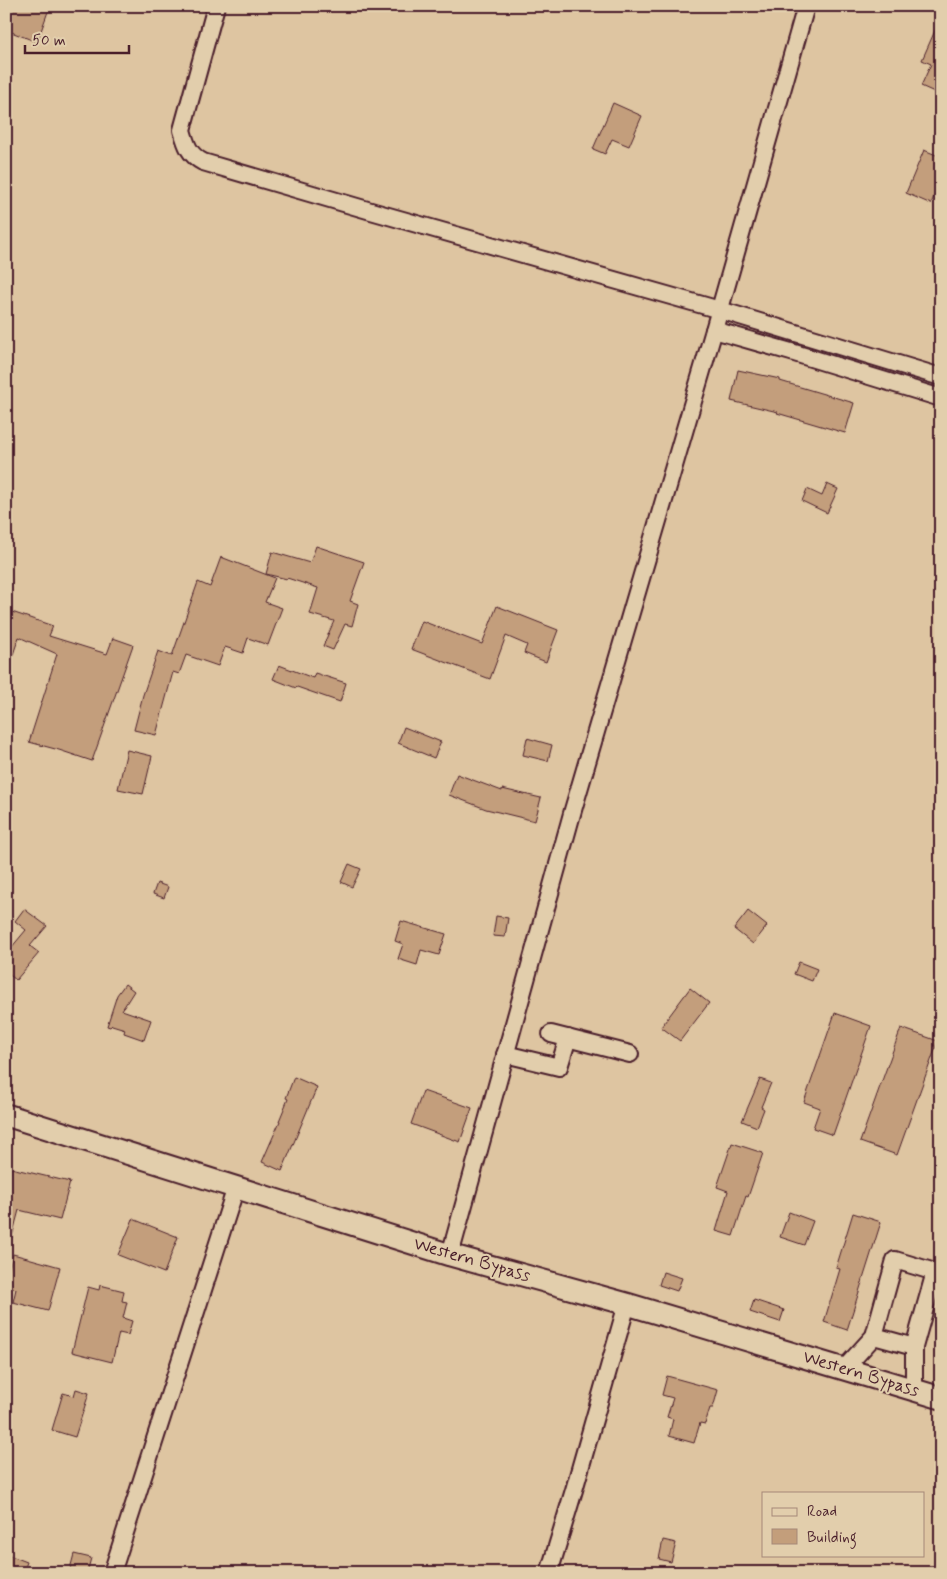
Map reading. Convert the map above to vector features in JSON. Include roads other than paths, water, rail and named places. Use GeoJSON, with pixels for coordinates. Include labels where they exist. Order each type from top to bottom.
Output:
{"type":"FeatureCollection","features":[{"type":"Feature","properties":{"kind":"main road","name":"Western Bypass"},"geometry":{"type":"LineString","coordinates":[[6,1115],[450,1255],[627,1304],[941,1398]]}},
{"type":"Feature","properties":{"kind":"street"},"geometry":{"type":"LineString","coordinates":[[216,6],[182,130],[187,148],[195,158],[203,162],[371,211],[720,310],[941,377]]}},
{"type":"Feature","properties":{"kind":"street"},"geometry":{"type":"LineString","coordinates":[[450,1255],[573,810],[720,310],[806,6]]}},
{"type":"Feature","properties":{"kind":"street"},"geometry":{"type":"LineString","coordinates":[[714,330],[941,398]]}},
{"type":"Feature","properties":{"kind":"street"},"geometry":{"type":"LineString","coordinates":[[551,1034],[630,1054]]}},
{"type":"Feature","properties":{"kind":"street"},"geometry":{"type":"LineString","coordinates":[[505,1054],[559,1067],[568,1038]]}},
{"type":"Feature","properties":{"kind":"street"},"geometry":{"type":"LineString","coordinates":[[112,1573],[236,1187]]}},
{"type":"Feature","properties":{"kind":"street"},"geometry":{"type":"LineString","coordinates":[[844,1369],[874,1336],[895,1260],[935,1272],[914,1347],[914,1390]]}},
{"type":"Feature","properties":{"kind":"street"},"geometry":{"type":"LineString","coordinates":[[549,1573],[627,1304]]}},
{"type":"Feature","properties":{"kind":"street"},"geometry":{"type":"LineString","coordinates":[[874,1336],[914,1347]]}}]}
